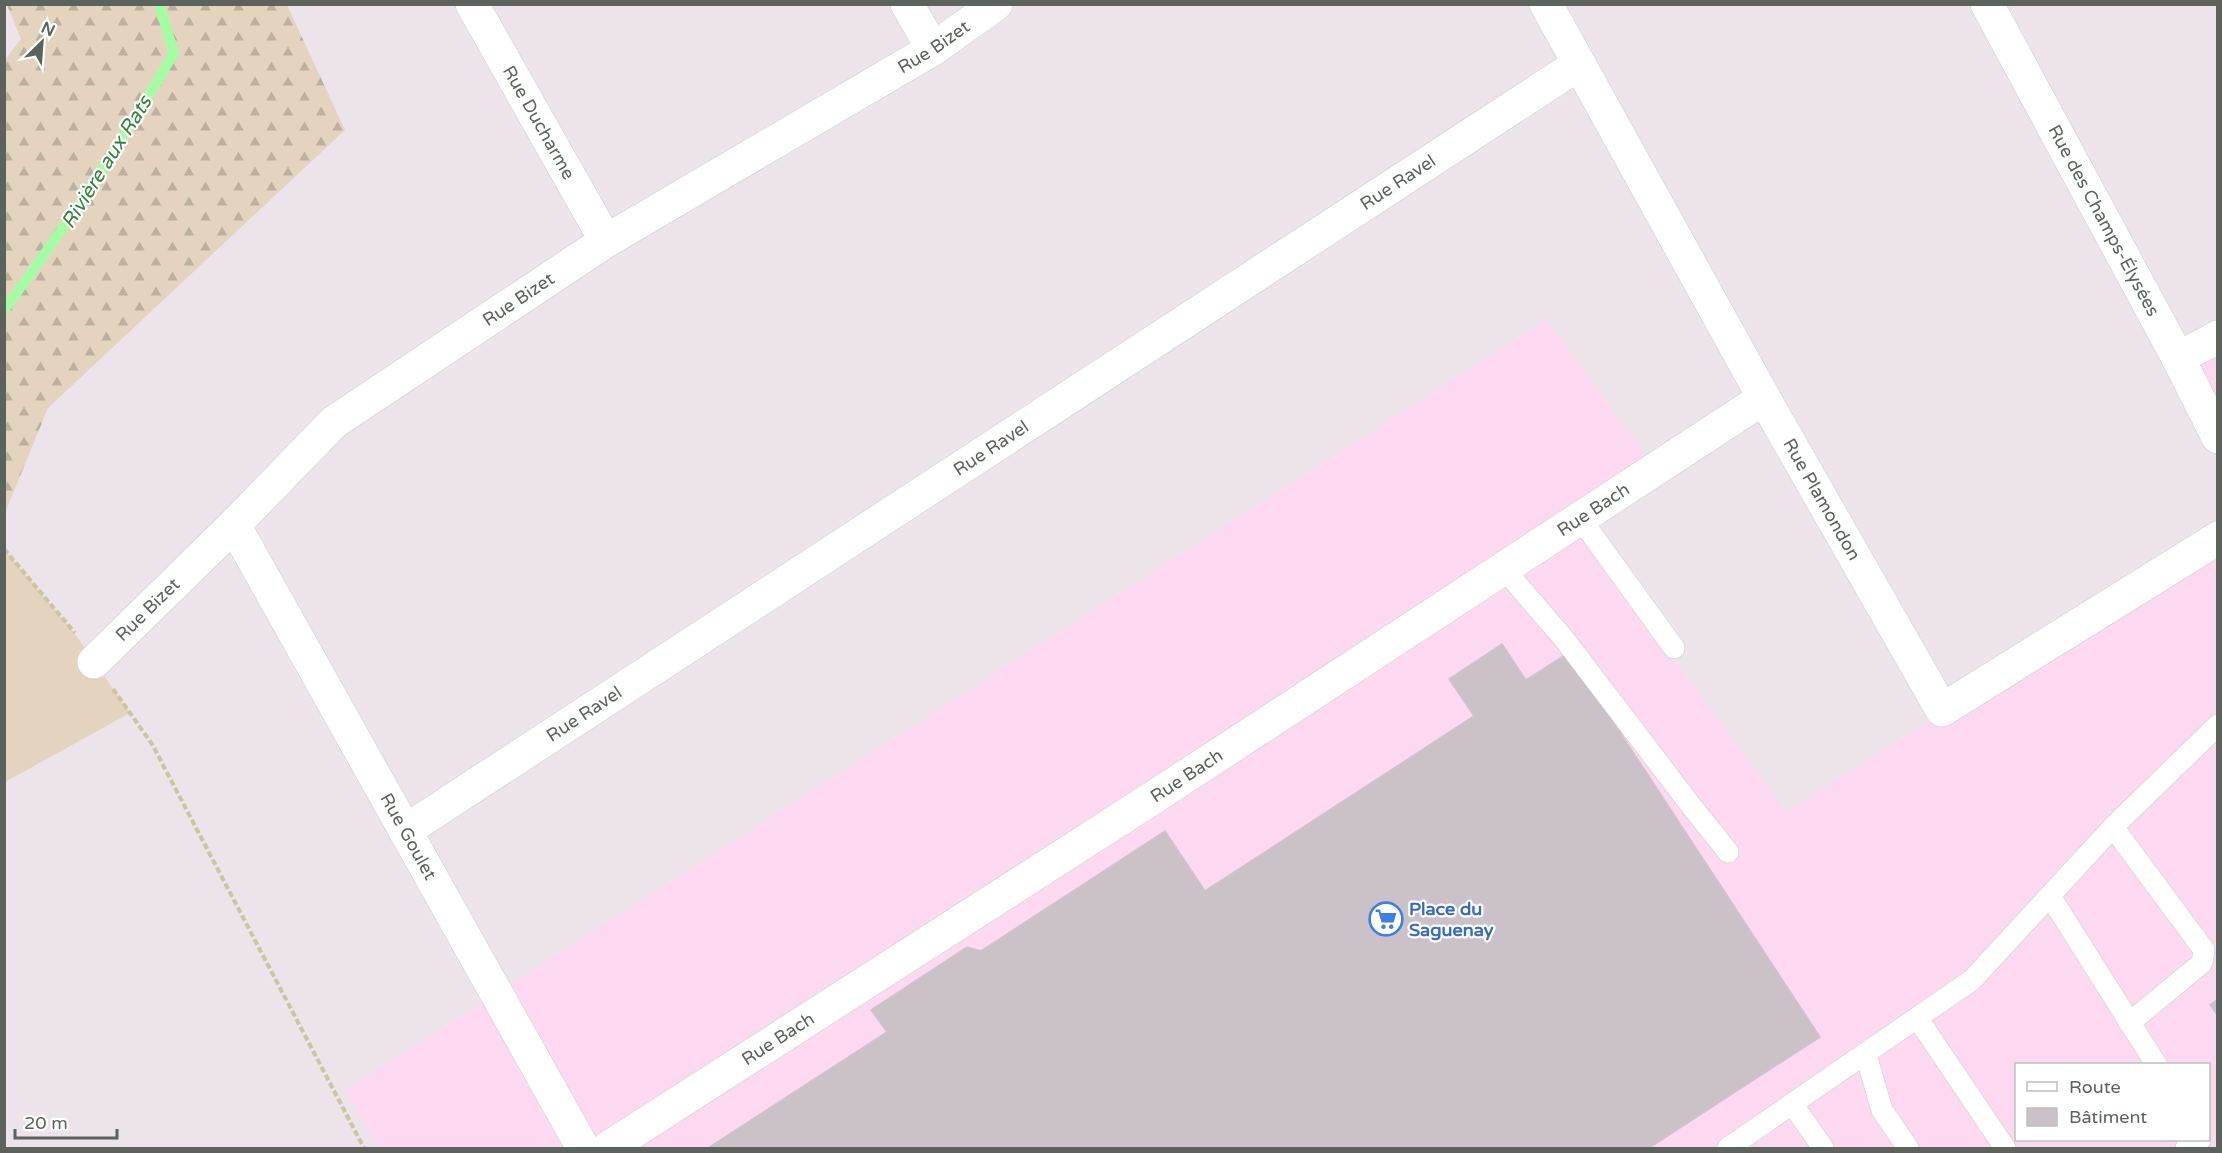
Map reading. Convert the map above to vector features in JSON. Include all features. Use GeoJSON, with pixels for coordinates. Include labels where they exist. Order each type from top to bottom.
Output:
{"type":"FeatureCollection","features":[{"type":"Feature","properties":{"kind":"street","name":"Rue Ducharme"},"geometry":{"type":"LineString","coordinates":[[472,4],[606,241]]}},
{"type":"Feature","properties":{"kind":"street"},"geometry":{"type":"LineString","coordinates":[[907,4],[933,49]]}},
{"type":"Feature","properties":{"kind":"street","name":"Rue Bizet"},"geometry":{"type":"LineString","coordinates":[[94,662],[234,525],[334,422],[606,241],[933,49],[996,4]]}},
{"type":"Feature","properties":{"kind":"street","name":"Rue Plamondon"},"geometry":{"type":"LineString","coordinates":[[1545,4],[1764,398],[1942,710],[2217,538]]}},
{"type":"Feature","properties":{"kind":"street","name":"Rue des Champs-Élysées"},"geometry":{"type":"LineString","coordinates":[[1987,4],[2178,358],[2217,437]]}},
{"type":"Feature","properties":{"kind":"street","name":"Rue Ravel"},"geometry":{"type":"LineString","coordinates":[[405,831],[1579,64]]}},
{"type":"Feature","properties":{"kind":"street"},"geometry":{"type":"LineString","coordinates":[[2178,358],[2217,337]]}},
{"type":"Feature","properties":{"kind":"street","name":"Rue Bach"},"geometry":{"type":"LineString","coordinates":[[608,1149],[1148,801],[1764,398]]}},
{"type":"Feature","properties":{"kind":"street","name":"Rue Goulet"},"geometry":{"type":"LineString","coordinates":[[234,525],[583,1149]]}},
{"type":"Feature","properties":{"kind":"lane"},"geometry":{"type":"LineString","coordinates":[[1580,518],[1674,648]]}},
{"type":"Feature","properties":{"kind":"lane"},"geometry":{"type":"LineString","coordinates":[[1503,568],[1565,640],[1728,852]]}},
{"type":"Feature","properties":{"kind":"lane"},"geometry":{"type":"LineString","coordinates":[[1728,1149],[1972,980],[2113,827],[2217,725]]}},
{"type":"Feature","properties":{"kind":"lane"},"geometry":{"type":"LineString","coordinates":[[2113,827],[2204,950],[2202,963],[2129,1023]]}},
{"type":"Feature","properties":{"kind":"lane"},"geometry":{"type":"LineString","coordinates":[[2050,896],[2155,1063]]}},
{"type":"Feature","properties":{"kind":"lane"},"geometry":{"type":"LineString","coordinates":[[1917,1019],[2005,1149]]}},
{"type":"Feature","properties":{"kind":"lane"},"geometry":{"type":"LineString","coordinates":[[1866,1055],[1882,1110],[1908,1149]]}},
{"type":"Feature","properties":{"kind":"lane"},"geometry":{"type":"LineString","coordinates":[[1793,1105],[1823,1149]]}},
{"type":"Feature","properties":{"kind":"path"},"geometry":{"type":"LineString","coordinates":[[4,549],[73,631],[152,744],[364,1149]]}},
{"type":"Feature","properties":{"kind":"shaded area"},"geometry":{"type":"Polygon","coordinates":[[[1546,320],[1655,468],[1574,523],[1786,812],[2217,538],[2217,1148],[379,1148],[346,1090],[1546,320]]]}},
{"type":"Feature","properties":{"kind":"shaded area"},"geometry":{"type":"Polygon","coordinates":[[[2217,337],[2217,437],[2178,358],[2217,337]]]}},
{"type":"Feature","properties":{"kind":"green space"},"geometry":{"type":"Polygon","coordinates":[[[7,5],[287,5],[345,130],[48,408],[5,513],[4,61],[21,39],[7,5]]]}},
{"type":"Feature","properties":{"kind":"green space"},"geometry":{"type":"Polygon","coordinates":[[[4,549],[73,631],[130,713],[5,782],[4,549]]]}},
{"type":"Feature","properties":{"kind":"building","name":"Place du Saguenay"},"geometry":{"type":"Polygon","coordinates":[[[1502,644],[1526,680],[1568,653],[1820,1037],[1649,1148],[708,1148],[887,1032],[871,1010],[967,947],[981,951],[1165,831],[1205,891],[1474,716],[1449,679],[1502,644]]]}},
{"type":"Feature","properties":{"kind":"building"},"geometry":{"type":"Polygon","coordinates":[[[2218,999],[2218,1016],[2210,1005],[2218,999]]]}},
{"type":"Feature","properties":{"kind":"waterway","name":"Rivière aux Rats"},"geometry":{"type":"LineString","coordinates":[[4,310],[92,184],[174,53],[159,4]]}},
{"type":"Feature","properties":{"kind":"place","name":"Place du Saguenay"},"geometry":{"type":"Point","coordinates":[1386,919]}}]}
